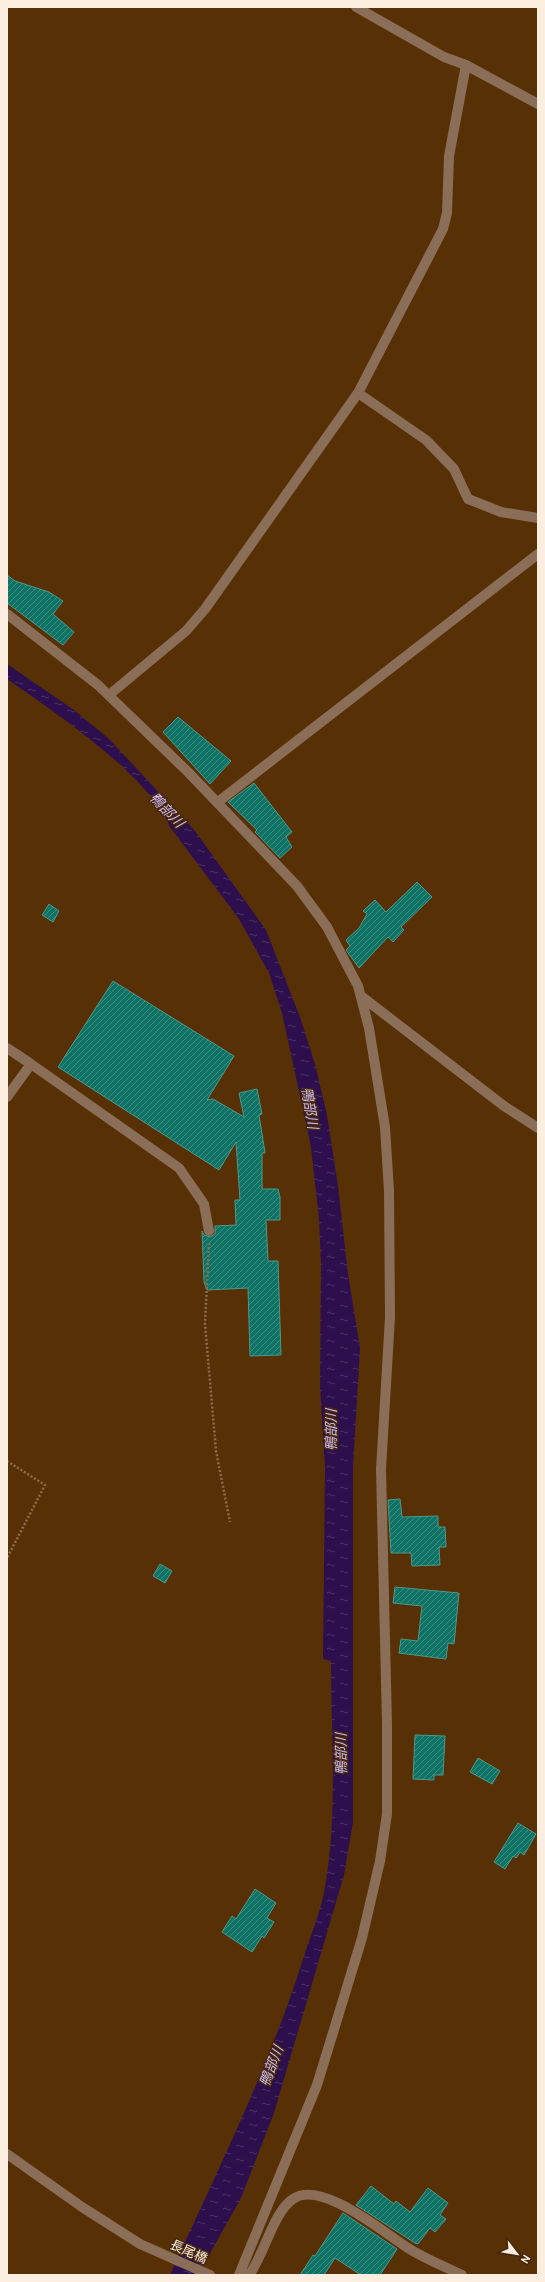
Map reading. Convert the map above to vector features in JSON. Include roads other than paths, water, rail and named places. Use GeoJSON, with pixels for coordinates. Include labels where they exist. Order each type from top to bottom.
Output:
{"type":"FeatureCollection","features":[{"type":"Feature","properties":{"kind":"street"},"geometry":{"type":"LineString","coordinates":[[356,7],[444,57],[466,66],[538,104]]}},
{"type":"Feature","properties":{"kind":"street"},"geometry":{"type":"LineString","coordinates":[[109,695],[186,632],[205,609],[358,393],[442,228],[447,212],[449,156],[466,66]]}},
{"type":"Feature","properties":{"kind":"street"},"geometry":{"type":"LineString","coordinates":[[358,393],[426,440],[454,469],[468,499],[501,512],[538,518]]}},
{"type":"Feature","properties":{"kind":"street"},"geometry":{"type":"LineString","coordinates":[[218,802],[538,554]]}},
{"type":"Feature","properties":{"kind":"street"},"geometry":{"type":"LineString","coordinates":[[7,614],[109,695],[218,802],[297,886],[327,927],[358,986],[369,1028],[385,1127],[389,1192],[390,1317],[381,1469],[388,1724],[387,1814],[380,1861],[362,1938],[317,2085],[239,2275]]}},
{"type":"Feature","properties":{"kind":"street"},"geometry":{"type":"LineString","coordinates":[[361,996],[493,1098],[538,1128]]}},
{"type":"Feature","properties":{"kind":"street"},"geometry":{"type":"LineString","coordinates":[[7,1048],[179,1168],[204,1204],[209,1231]]}},
{"type":"Feature","properties":{"kind":"street"},"geometry":{"type":"LineString","coordinates":[[7,1097],[31,1064]]}},
{"type":"Feature","properties":{"kind":"street","name":"長尾橋"},"geometry":{"type":"LineString","coordinates":[[7,2154],[82,2207],[140,2244],[210,2275]]}},
{"type":"Feature","properties":{"kind":"street"},"geometry":{"type":"LineString","coordinates":[[250,2275],[277,2218],[293,2199],[308,2194],[322,2196],[340,2204],[408,2249],[462,2275]]}},
{"type":"Feature","properties":{"kind":"water","name":"鴨部川"},"geometry":{"type":"Polygon","coordinates":[[[7,664],[74,710],[108,738],[195,831],[266,930],[300,1017],[315,1064],[327,1115],[338,1186],[348,1274],[360,1348],[353,1467],[353,1822],[344,1875],[274,2113],[241,2198],[198,2275],[170,2275],[241,2120],[274,2042],[318,1915],[325,1887],[329,1859],[333,1803],[333,1746],[331,1661],[323,1659],[325,1468],[320,1386],[321,1265],[319,1219],[311,1147],[282,1013],[269,973],[239,919],[170,827],[159,807],[143,787],[122,766],[74,726],[7,679],[7,664]]]}}]}
